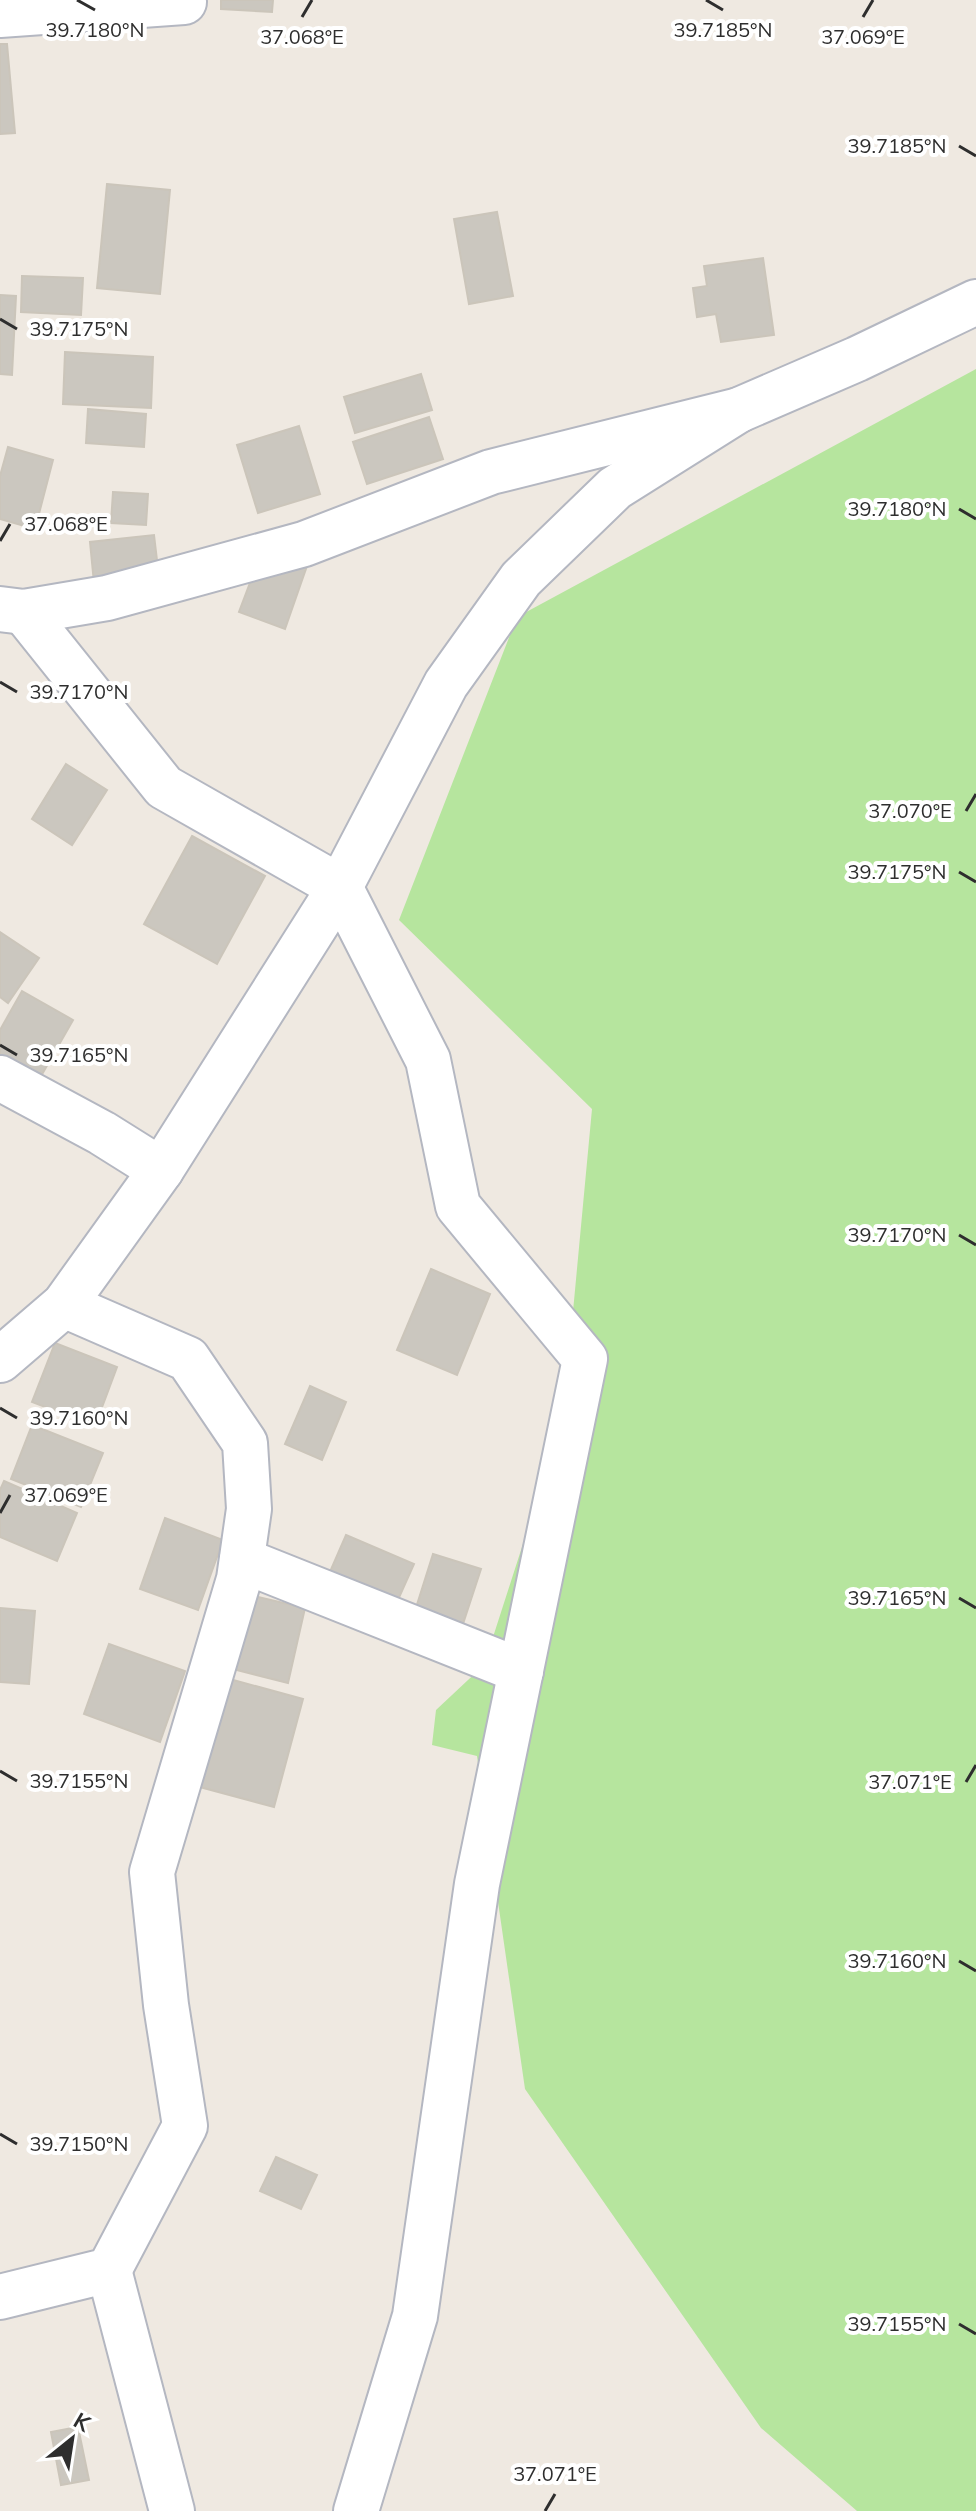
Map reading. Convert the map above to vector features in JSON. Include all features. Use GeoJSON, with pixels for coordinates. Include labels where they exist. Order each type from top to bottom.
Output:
{"type":"FeatureCollection","features":[{"type":"Feature","properties":{"kind":"street"},"geometry":{"type":"LineString","coordinates":[[0,15],[184,2]]}},
{"type":"Feature","properties":{"kind":"street"},"geometry":{"type":"LineString","coordinates":[[0,1360],[64,1305],[161,1170],[340,887],[446,684],[521,579],[615,488],[739,410],[857,359],[976,302]]}},
{"type":"Feature","properties":{"kind":"street"},"geometry":{"type":"LineString","coordinates":[[12,611],[107,598],[304,544],[491,472],[739,410]]}},
{"type":"Feature","properties":{"kind":"street"},"geometry":{"type":"LineString","coordinates":[[12,611],[164,787],[340,887],[428,1060],[458,1206],[585,1359],[477,1884],[415,2316],[356,2511]]}},
{"type":"Feature","properties":{"kind":"street"},"geometry":{"type":"LineString","coordinates":[[0,1078],[102,1133],[161,1170]]}},
{"type":"Feature","properties":{"kind":"street"},"geometry":{"type":"LineString","coordinates":[[64,1305],[188,1359],[245,1443],[249,1509],[239,1579],[152,1872],[166,2005],[185,2126],[109,2270],[172,2511]]}},
{"type":"Feature","properties":{"kind":"street"},"geometry":{"type":"LineString","coordinates":[[242,1560],[521,1671]]}},
{"type":"Feature","properties":{"kind":"street"},"geometry":{"type":"LineString","coordinates":[[0,2297],[109,2270]]}},
{"type":"Feature","properties":{"kind":"green space"},"geometry":{"type":"Polygon","coordinates":[[[976,369],[976,2511],[857,2511],[761,2428],[525,2089],[477,1756],[432,1745],[436,1710],[484,1665],[541,1488],[566,1386],[592,1109],[399,920],[517,617],[976,369]]]}},
{"type":"Feature","properties":{"kind":"building"},"geometry":{"type":"Polygon","coordinates":[[[221,0],[273,0],[272,12],[221,9],[221,0]]]}},
{"type":"Feature","properties":{"kind":"building"},"geometry":{"type":"Polygon","coordinates":[[[0,44],[7,44],[15,133],[0,134],[0,44]]]}},
{"type":"Feature","properties":{"kind":"building"},"geometry":{"type":"Polygon","coordinates":[[[107,184],[170,190],[160,294],[97,288],[107,184]]]}},
{"type":"Feature","properties":{"kind":"building"},"geometry":{"type":"Polygon","coordinates":[[[497,212],[513,296],[469,304],[454,219],[497,212]]]}},
{"type":"Feature","properties":{"kind":"building"},"geometry":{"type":"Polygon","coordinates":[[[763,258],[774,335],[721,342],[716,314],[697,317],[693,288],[707,286],[704,266],[763,258]]]}},
{"type":"Feature","properties":{"kind":"building"},"geometry":{"type":"Polygon","coordinates":[[[22,276],[83,278],[81,315],[21,312],[22,276]]]}},
{"type":"Feature","properties":{"kind":"building"},"geometry":{"type":"Polygon","coordinates":[[[0,295],[16,296],[12,375],[0,374],[0,295]]]}},
{"type":"Feature","properties":{"kind":"building"},"geometry":{"type":"Polygon","coordinates":[[[65,352],[153,357],[151,408],[63,404],[65,352]]]}},
{"type":"Feature","properties":{"kind":"building"},"geometry":{"type":"Polygon","coordinates":[[[421,374],[432,410],[355,433],[344,397],[421,374]]]}},
{"type":"Feature","properties":{"kind":"building"},"geometry":{"type":"Polygon","coordinates":[[[88,409],[146,414],[144,447],[86,443],[88,409]]]}},
{"type":"Feature","properties":{"kind":"building"},"geometry":{"type":"Polygon","coordinates":[[[429,417],[443,459],[367,484],[353,442],[429,417]]]}},
{"type":"Feature","properties":{"kind":"building"},"geometry":{"type":"Polygon","coordinates":[[[299,426],[320,494],[258,513],[237,445],[299,426]]]}},
{"type":"Feature","properties":{"kind":"building"},"geometry":{"type":"Polygon","coordinates":[[[8,447],[53,460],[35,529],[0,519],[0,476],[8,447]]]}},
{"type":"Feature","properties":{"kind":"building"},"geometry":{"type":"Polygon","coordinates":[[[113,492],[148,494],[146,525],[111,523],[113,492]]]}},
{"type":"Feature","properties":{"kind":"building"},"geometry":{"type":"Polygon","coordinates":[[[154,535],[159,577],[94,583],[90,542],[154,535]]]}},
{"type":"Feature","properties":{"kind":"building"},"geometry":{"type":"Polygon","coordinates":[[[307,566],[285,629],[239,612],[256,567],[307,566]]]}},
{"type":"Feature","properties":{"kind":"building"},"geometry":{"type":"Polygon","coordinates":[[[66,764],[107,790],[72,845],[32,819],[66,764]]]}},
{"type":"Feature","properties":{"kind":"building"},"geometry":{"type":"Polygon","coordinates":[[[192,836],[265,876],[217,964],[144,924],[192,836]]]}},
{"type":"Feature","properties":{"kind":"building"},"geometry":{"type":"Polygon","coordinates":[[[0,932],[39,958],[8,1003],[0,997],[0,932]]]}},
{"type":"Feature","properties":{"kind":"building"},"geometry":{"type":"Polygon","coordinates":[[[22,991],[73,1020],[36,1085],[0,1064],[0,1030],[22,991]]]}},
{"type":"Feature","properties":{"kind":"building"},"geometry":{"type":"Polygon","coordinates":[[[431,1269],[490,1294],[457,1375],[397,1350],[431,1269]]]}},
{"type":"Feature","properties":{"kind":"building"},"geometry":{"type":"Polygon","coordinates":[[[55,1343],[117,1367],[95,1426],[32,1402],[55,1343]]]}},
{"type":"Feature","properties":{"kind":"building"},"geometry":{"type":"Polygon","coordinates":[[[310,1386],[346,1402],[322,1460],[285,1444],[310,1386]]]}},
{"type":"Feature","properties":{"kind":"building"},"geometry":{"type":"Polygon","coordinates":[[[32,1425],[103,1453],[81,1507],[11,1479],[32,1425]]]}},
{"type":"Feature","properties":{"kind":"building"},"geometry":{"type":"Polygon","coordinates":[[[4,1481],[77,1513],[57,1561],[0,1537],[0,1490],[4,1481]]]}},
{"type":"Feature","properties":{"kind":"building"},"geometry":{"type":"Polygon","coordinates":[[[165,1518],[223,1540],[198,1610],[140,1589],[165,1518]]]}},
{"type":"Feature","properties":{"kind":"building"},"geometry":{"type":"Polygon","coordinates":[[[346,1535],[414,1564],[393,1611],[326,1581],[346,1535]]]}},
{"type":"Feature","properties":{"kind":"building"},"geometry":{"type":"Polygon","coordinates":[[[433,1554],[481,1569],[461,1630],[414,1614],[433,1554]]]}},
{"type":"Feature","properties":{"kind":"building"},"geometry":{"type":"Polygon","coordinates":[[[250,1595],[305,1608],[288,1683],[233,1669],[250,1595]]]}},
{"type":"Feature","properties":{"kind":"building"},"geometry":{"type":"Polygon","coordinates":[[[0,1608],[35,1611],[29,1684],[0,1682],[0,1608]]]}},
{"type":"Feature","properties":{"kind":"building"},"geometry":{"type":"Polygon","coordinates":[[[109,1644],[185,1671],[160,1742],[84,1714],[109,1644]]]}},
{"type":"Feature","properties":{"kind":"building"},"geometry":{"type":"Polygon","coordinates":[[[226,1678],[303,1699],[274,1807],[196,1786],[226,1678]]]}},
{"type":"Feature","properties":{"kind":"building"},"geometry":{"type":"Polygon","coordinates":[[[276,2157],[317,2175],[301,2209],[260,2191],[276,2157]]]}},
{"type":"Feature","properties":{"kind":"building"},"geometry":{"type":"Polygon","coordinates":[[[78,2427],[89,2480],[61,2485],[51,2432],[78,2427]]]}}]}
